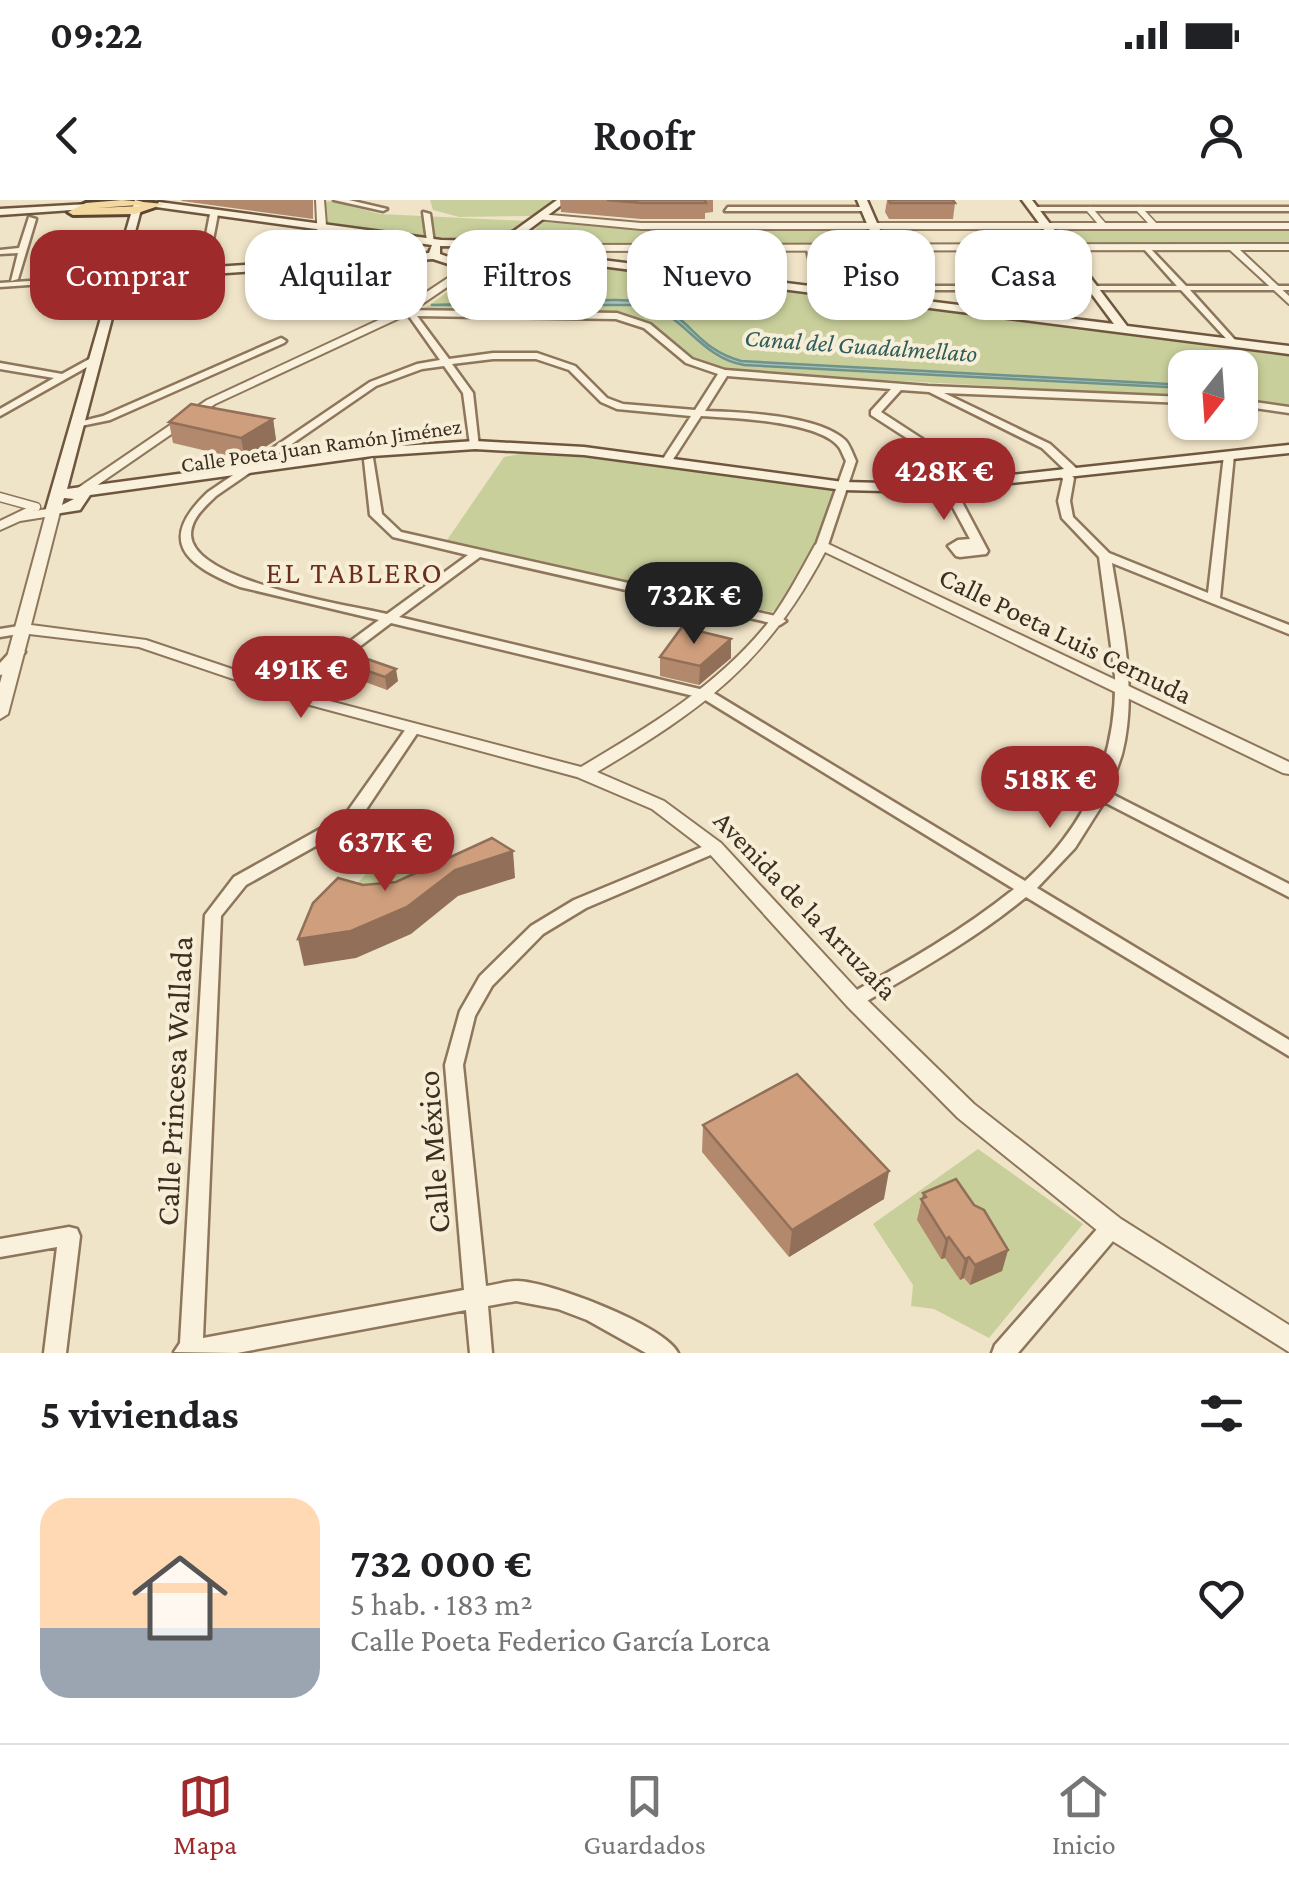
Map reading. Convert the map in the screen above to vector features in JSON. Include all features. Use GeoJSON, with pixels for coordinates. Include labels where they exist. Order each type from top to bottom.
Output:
{"type":"FeatureCollection","features":[{"type":"Feature","properties":{"kind":"main road"},"geometry":{"type":"LineString","coordinates":[[530,230],[539,218],[563,200]]}},
{"type":"Feature","properties":{"kind":"main road"},"geometry":{"type":"LineString","coordinates":[[0,212],[48,204],[85,210]]}},
{"type":"Feature","properties":{"kind":"main road"},"geometry":{"type":"LineString","coordinates":[[147,204],[173,204]]}},
{"type":"Feature","properties":{"kind":"main road"},"geometry":{"type":"LineString","coordinates":[[136,230],[147,204]]}},
{"type":"Feature","properties":{"kind":"main road"},"geometry":{"type":"LineString","coordinates":[[0,221],[173,204],[447,252]]}},
{"type":"Feature","properties":{"kind":"main road"},"geometry":{"type":"LineString","coordinates":[[864,204],[875,230]]}},
{"type":"Feature","properties":{"kind":"main road"},"geometry":{"type":"LineString","coordinates":[[1030,204],[1049,230]]}},
{"type":"Feature","properties":{"kind":"main road"},"geometry":{"type":"LineString","coordinates":[[427,249],[447,247]]}},
{"type":"Feature","properties":{"kind":"main road"},"geometry":{"type":"LineString","coordinates":[[435,248],[447,252]]}},
{"type":"Feature","properties":{"kind":"main road"},"geometry":{"type":"LineString","coordinates":[[1093,288],[1123,329]]}},
{"type":"Feature","properties":{"kind":"main road"},"geometry":{"type":"LineString","coordinates":[[53,512],[104,320]]}},
{"type":"Feature","properties":{"kind":"main road"},"geometry":{"type":"LineString","coordinates":[[1052,320],[1289,350]]}},
{"type":"Feature","properties":{"kind":"main road"},"geometry":{"type":"LineString","coordinates":[[475,446],[584,451],[843,486],[948,487],[1067,470],[1289,449]]}},
{"type":"Feature","properties":{"kind":"main road","name":"Calle Poeta Juan Ramón Jiménez"},"geometry":{"type":"LineString","coordinates":[[79,498],[475,446]]}},
{"type":"Feature","properties":{"kind":"main road","name":"Calle Poeta Juan Ramón Jiménez"},"geometry":{"type":"LineString","coordinates":[[79,498],[372,452],[475,446]]}},
{"type":"Feature","properties":{"kind":"main road"},"geometry":{"type":"LineString","coordinates":[[59,492],[79,498]]}},
{"type":"Feature","properties":{"kind":"main road"},"geometry":{"type":"LineString","coordinates":[[53,512],[79,498]]}},
{"type":"Feature","properties":{"kind":"street"},"geometry":{"type":"LineString","coordinates":[[320,200],[322,228]]}},
{"type":"Feature","properties":{"kind":"street"},"geometry":{"type":"LineString","coordinates":[[339,200],[383,209]]}},
{"type":"Feature","properties":{"kind":"street"},"geometry":{"type":"LineString","coordinates":[[1182,200],[1210,226]]}},
{"type":"Feature","properties":{"kind":"street"},"geometry":{"type":"LineString","coordinates":[[1241,200],[1251,209]]}},
{"type":"Feature","properties":{"kind":"street"},"geometry":{"type":"LineString","coordinates":[[731,226],[727,205],[864,204]]}},
{"type":"Feature","properties":{"kind":"street"},"geometry":{"type":"LineString","coordinates":[[1030,204],[1289,209]]}},
{"type":"Feature","properties":{"kind":"street"},"geometry":{"type":"LineString","coordinates":[[1090,210],[1103,224]]}},
{"type":"Feature","properties":{"kind":"street"},"geometry":{"type":"LineString","coordinates":[[1140,210],[1153,224]]}},
{"type":"Feature","properties":{"kind":"street"},"geometry":{"type":"LineString","coordinates":[[211,230],[214,214]]}},
{"type":"Feature","properties":{"kind":"street"},"geometry":{"type":"LineString","coordinates":[[426,214],[435,248]]}},
{"type":"Feature","properties":{"kind":"street"},"geometry":{"type":"LineString","coordinates":[[14,282],[32,218]]}},
{"type":"Feature","properties":{"kind":"street"},"geometry":{"type":"LineString","coordinates":[[539,218],[613,225],[1289,226]]}},
{"type":"Feature","properties":{"kind":"street"},"geometry":{"type":"LineString","coordinates":[[1092,247],[1289,247]]}},
{"type":"Feature","properties":{"kind":"street"},"geometry":{"type":"LineString","coordinates":[[1147,247],[1232,343]]}},
{"type":"Feature","properties":{"kind":"street"},"geometry":{"type":"LineString","coordinates":[[1232,247],[1289,301]]}},
{"type":"Feature","properties":{"kind":"street"},"geometry":{"type":"LineString","coordinates":[[0,252],[22,250]]}},
{"type":"Feature","properties":{"kind":"street"},"geometry":{"type":"LineString","coordinates":[[0,285],[30,281]]}},
{"type":"Feature","properties":{"kind":"street"},"geometry":{"type":"LineString","coordinates":[[427,305],[447,284]]}},
{"type":"Feature","properties":{"kind":"street"},"geometry":{"type":"LineString","coordinates":[[1093,288],[1289,288]]}},
{"type":"Feature","properties":{"kind":"street"},"geometry":{"type":"LineString","coordinates":[[427,317],[617,316],[647,326],[689,362],[724,373],[928,389],[1168,399]]}},
{"type":"Feature","properties":{"kind":"street"},"geometry":{"type":"LineString","coordinates":[[79,498],[188,416],[236,389],[408,320]]}},
{"type":"Feature","properties":{"kind":"street"},"geometry":{"type":"LineString","coordinates":[[418,320],[471,400],[475,446]]}},
{"type":"Feature","properties":{"kind":"street"},"geometry":{"type":"LineString","coordinates":[[76,424],[102,420],[281,341]]}},
{"type":"Feature","properties":{"kind":"street"},"geometry":{"type":"LineString","coordinates":[[583,774],[707,695],[780,621],[822,545],[843,486],[851,454],[828,432],[779,420],[634,411],[611,404],[572,368],[552,360],[508,355],[447,362],[388,376],[232,480],[202,502],[188,520],[185,541],[195,558],[244,584],[707,695],[1289,1049]]}},
{"type":"Feature","properties":{"kind":"street"},"geometry":{"type":"LineString","coordinates":[[0,413],[93,360]]}},
{"type":"Feature","properties":{"kind":"street"},"geometry":{"type":"LineString","coordinates":[[0,366],[64,377]]}},
{"type":"Feature","properties":{"kind":"street"},"geometry":{"type":"LineString","coordinates":[[666,462],[724,373]]}},
{"type":"Feature","properties":{"kind":"street"},"geometry":{"type":"LineString","coordinates":[[900,385],[875,413],[940,455],[970,484]]}},
{"type":"Feature","properties":{"kind":"street"},"geometry":{"type":"LineString","coordinates":[[928,389],[1046,446],[1067,470],[1064,501],[1068,518],[1105,556],[1289,630]]}},
{"type":"Feature","properties":{"kind":"street"},"geometry":{"type":"LineString","coordinates":[[1258,406],[1289,410]]}},
{"type":"Feature","properties":{"kind":"street"},"geometry":{"type":"LineString","coordinates":[[188,416],[206,420]]}},
{"type":"Feature","properties":{"kind":"street"},"geometry":{"type":"LineString","coordinates":[[277,434],[295,437]]}},
{"type":"Feature","properties":{"kind":"street"},"geometry":{"type":"LineString","coordinates":[[1214,600],[1228,455]]}},
{"type":"Feature","properties":{"kind":"street"},"geometry":{"type":"LineString","coordinates":[[369,460],[374,510],[386,528],[415,541],[780,621]]}},
{"type":"Feature","properties":{"kind":"street"},"geometry":{"type":"LineString","coordinates":[[948,487],[979,545]]}},
{"type":"Feature","properties":{"kind":"street"},"geometry":{"type":"LineString","coordinates":[[0,526],[59,492]]}},
{"type":"Feature","properties":{"kind":"street"},"geometry":{"type":"LineString","coordinates":[[0,498],[36,507]]}},
{"type":"Feature","properties":{"kind":"street"},"geometry":{"type":"LineString","coordinates":[[0,714],[53,512],[19,517]]}},
{"type":"Feature","properties":{"kind":"street","name":"Calle Poeta Luis Cernuda"},"geometry":{"type":"LineString","coordinates":[[822,545],[1289,769]]}},
{"type":"Feature","properties":{"kind":"street"},"geometry":{"type":"LineString","coordinates":[[289,693],[476,554]]}},
{"type":"Feature","properties":{"kind":"street"},"geometry":{"type":"LineString","coordinates":[[854,1000],[966,935],[1029,892],[1070,842],[1100,793],[1115,748],[1122,690],[1105,556]]}},
{"type":"Feature","properties":{"kind":"street"},"geometry":{"type":"LineString","coordinates":[[0,632],[24,629]]}},
{"type":"Feature","properties":{"kind":"street","name":"Avenida de la Arruzafa"},"geometry":{"type":"LineString","coordinates":[[24,629],[141,642],[289,693],[583,774],[658,805],[714,847],[854,1000],[966,1111],[1112,1227],[1289,1340]]}},
{"type":"Feature","properties":{"kind":"street"},"geometry":{"type":"LineString","coordinates":[[0,671],[18,652]]}},
{"type":"Feature","properties":{"kind":"street","name":"Calle Princesa Wallada"},"geometry":{"type":"LineString","coordinates":[[188,1352],[213,916],[240,881],[351,818],[414,729]]}},
{"type":"Feature","properties":{"kind":"street"},"geometry":{"type":"LineString","coordinates":[[1100,793],[1289,891]]}},
{"type":"Feature","properties":{"kind":"street","name":"Calle México"},"geometry":{"type":"LineString","coordinates":[[481,1353],[454,1066],[472,1002],[510,953],[558,915],[714,847]]}},
{"type":"Feature","properties":{"kind":"street"},"geometry":{"type":"LineString","coordinates":[[1003,1353],[1112,1227]]}},
{"type":"Feature","properties":{"kind":"street"},"geometry":{"type":"LineString","coordinates":[[0,1248],[69,1236],[55,1353]]}},
{"type":"Feature","properties":{"kind":"street"},"geometry":{"type":"LineString","coordinates":[[188,1352],[516,1291],[556,1295],[597,1312],[668,1353]]}},
{"type":"Feature","properties":{"kind":"green space"},"geometry":{"type":"Polygon","coordinates":[[[430,200],[554,200],[532,216],[459,217],[433,210],[430,200]]]}},
{"type":"Feature","properties":{"kind":"green space"},"geometry":{"type":"Polygon","coordinates":[[[323,202],[380,214],[528,221],[512,230],[447,230],[447,242],[430,241],[427,230],[326,226],[323,202]]]}},
{"type":"Feature","properties":{"kind":"green space"},"geometry":{"type":"Polygon","coordinates":[[[543,222],[713,230],[627,230],[627,244],[607,244],[607,230],[535,230],[543,222]]]}},
{"type":"Feature","properties":{"kind":"green space"},"geometry":{"type":"Polygon","coordinates":[[[787,230],[807,230],[807,244],[787,244],[787,230]]]}},
{"type":"Feature","properties":{"kind":"green space"},"geometry":{"type":"Polygon","coordinates":[[[1092,230],[1289,230],[1289,243],[1092,244],[1092,230]]]}},
{"type":"Feature","properties":{"kind":"green space"},"geometry":{"type":"Polygon","coordinates":[[[607,266],[627,268],[627,316],[607,313],[607,266]]]}},
{"type":"Feature","properties":{"kind":"green space"},"geometry":{"type":"Polygon","coordinates":[[[787,289],[807,291],[807,320],[935,320],[935,308],[955,310],[955,320],[1033,320],[1261,349],[1289,355],[1289,406],[1258,402],[1258,350],[1168,350],[1168,395],[746,373],[694,360],[640,320],[787,320],[787,289]]]}},
{"type":"Feature","properties":{"kind":"green space"},"geometry":{"type":"Polygon","coordinates":[[[447,292],[447,314],[427,307],[447,292]]]}},
{"type":"Feature","properties":{"kind":"green space"},"geometry":{"type":"Polygon","coordinates":[[[535,451],[836,490],[816,544],[781,607],[771,612],[445,543],[504,457],[535,451]]]}},
{"type":"Feature","properties":{"kind":"green space"},"geometry":{"type":"Polygon","coordinates":[[[400,838],[436,850],[389,904],[351,890],[400,838]]]}},
{"type":"Feature","properties":{"kind":"green space"},"geometry":{"type":"Polygon","coordinates":[[[978,1149],[1083,1224],[989,1338],[934,1309],[911,1306],[913,1285],[873,1224],[978,1149]]]}},
{"type":"Feature","properties":{"kind":"water"},"geometry":{"type":"Polygon","coordinates":[[[607,300],[627,301],[627,305],[607,305],[607,300]]]}},
{"type":"Feature","properties":{"kind":"water"},"geometry":{"type":"Polygon","coordinates":[[[673,320],[680,320],[722,354],[741,361],[1168,384],[1168,387],[744,365],[704,346],[673,320]]]}},
{"type":"Feature","properties":{"kind":"building"},"geometry":{"type":"Polygon","coordinates":[[[607,200],[705,200],[706,203],[641,203],[607,200]]]}},
{"type":"Feature","properties":{"kind":"building"},"geometry":{"type":"Polygon","coordinates":[[[889,200],[953,200],[955,203],[890,203],[889,200]]]}},
{"type":"Feature","properties":{"kind":"building"},"geometry":{"type":"Polygon","coordinates":[[[191,404],[273,419],[241,438],[169,422],[191,404]]]}},
{"type":"Feature","properties":{"kind":"building"},"geometry":{"type":"Polygon","coordinates":[[[682,627],[731,639],[700,666],[660,657],[682,627]]]}},
{"type":"Feature","properties":{"kind":"building"},"geometry":{"type":"Polygon","coordinates":[[[350,653],[396,669],[385,677],[339,661],[350,653]]]}},
{"type":"Feature","properties":{"kind":"building"},"geometry":{"type":"Polygon","coordinates":[[[492,838],[513,851],[455,870],[407,907],[351,931],[298,939],[313,903],[338,878],[363,885],[396,882],[492,838]]]}},
{"type":"Feature","properties":{"kind":"building"},"geometry":{"type":"Polygon","coordinates":[[[797,1074],[889,1171],[792,1230],[703,1125],[797,1074]]]}},
{"type":"Feature","properties":{"kind":"building"},"geometry":{"type":"Polygon","coordinates":[[[956,1179],[974,1205],[984,1210],[1008,1250],[975,1265],[969,1257],[965,1259],[949,1237],[946,1239],[921,1199],[926,1197],[923,1193],[956,1179]]]}},
{"type":"Feature","properties":{"kind":"district","name":"EL TABLERO"},"geometry":{"type":"Point","coordinates":[355,573]}},
{"type":"Feature","properties":{"kind":"water label","name":"Canal del Guadalmellato"},"geometry":{"type":"Point","coordinates":[861,345]}}]}
